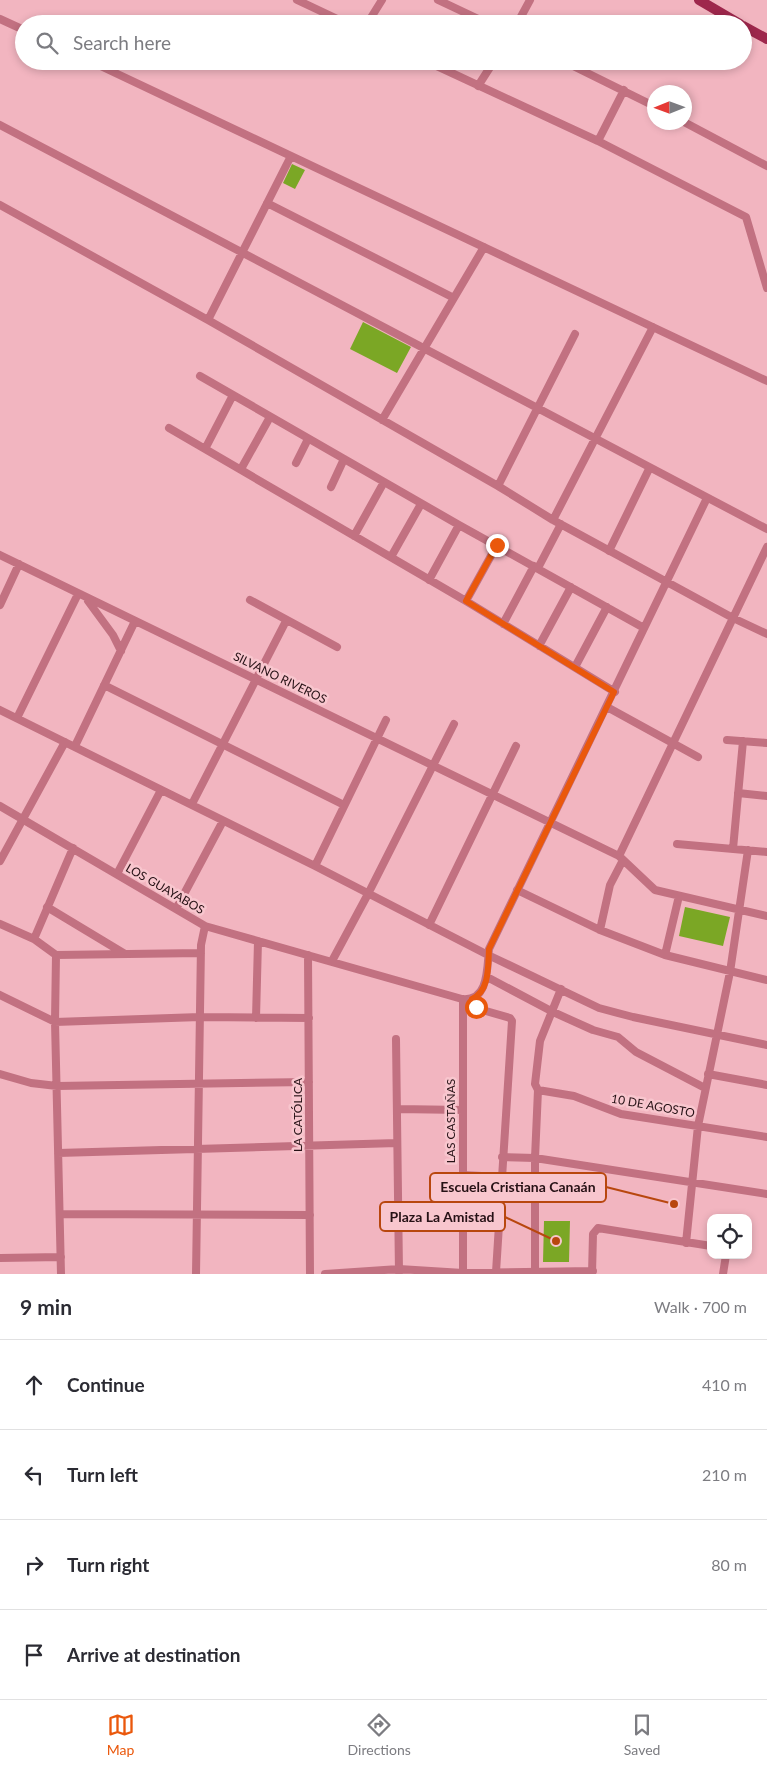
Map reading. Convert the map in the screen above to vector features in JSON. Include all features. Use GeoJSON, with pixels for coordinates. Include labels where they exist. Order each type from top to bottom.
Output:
{"type":"FeatureCollection","features":[{"type":"Feature","properties":{"kind":"main road"},"geometry":{"type":"LineString","coordinates":[[700,0],[725,15]]}},
{"type":"Feature","properties":{"kind":"main road"},"geometry":{"type":"LineString","coordinates":[[752,31],[767,39]]}},
{"type":"Feature","properties":{"kind":"street"},"geometry":{"type":"LineString","coordinates":[[297,0],[329,15]]}},
{"type":"Feature","properties":{"kind":"street"},"geometry":{"type":"LineString","coordinates":[[373,15],[382,0]]}},
{"type":"Feature","properties":{"kind":"street"},"geometry":{"type":"LineString","coordinates":[[438,0],[470,15]]}},
{"type":"Feature","properties":{"kind":"street"},"geometry":{"type":"LineString","coordinates":[[522,15],[530,0]]}},
{"type":"Feature","properties":{"kind":"street"},"geometry":{"type":"LineString","coordinates":[[0,19],[15,26]]}},
{"type":"Feature","properties":{"kind":"street"},"geometry":{"type":"LineString","coordinates":[[109,70],[767,381]]}},
{"type":"Feature","properties":{"kind":"street"},"geometry":{"type":"LineString","coordinates":[[445,70],[598,141],[746,217],[767,288]]}},
{"type":"Feature","properties":{"kind":"street"},"geometry":{"type":"LineString","coordinates":[[478,86],[488,70]]}},
{"type":"Feature","properties":{"kind":"street"},"geometry":{"type":"LineString","coordinates":[[582,70],[647,102]]}},
{"type":"Feature","properties":{"kind":"street"},"geometry":{"type":"LineString","coordinates":[[598,141],[624,90]]}},
{"type":"Feature","properties":{"kind":"street"},"geometry":{"type":"LineString","coordinates":[[0,125],[595,438],[650,469],[766,526]]}},
{"type":"Feature","properties":{"kind":"street"},"geometry":{"type":"LineString","coordinates":[[692,126],[767,166]]}},
{"type":"Feature","properties":{"kind":"street"},"geometry":{"type":"LineString","coordinates":[[208,320],[291,156]]}},
{"type":"Feature","properties":{"kind":"street"},"geometry":{"type":"LineString","coordinates":[[267,204],[454,298]]}},
{"type":"Feature","properties":{"kind":"street"},"geometry":{"type":"LineString","coordinates":[[0,205],[208,320],[498,486],[557,522],[733,618],[767,633]]}},
{"type":"Feature","properties":{"kind":"street"},"geometry":{"type":"LineString","coordinates":[[382,420],[484,247]]}},
{"type":"Feature","properties":{"kind":"street"},"geometry":{"type":"LineString","coordinates":[[503,624],[536,567],[595,438],[653,327]]}},
{"type":"Feature","properties":{"kind":"street"},"geometry":{"type":"LineString","coordinates":[[498,486],[575,334]]}},
{"type":"Feature","properties":{"kind":"street"},"geometry":{"type":"LineString","coordinates":[[200,376],[421,504],[644,628]]}},
{"type":"Feature","properties":{"kind":"street"},"geometry":{"type":"LineString","coordinates":[[205,448],[233,395]]}},
{"type":"Feature","properties":{"kind":"street"},"geometry":{"type":"LineString","coordinates":[[240,470],[270,417]]}},
{"type":"Feature","properties":{"kind":"street"},"geometry":{"type":"LineString","coordinates":[[169,428],[466,601],[614,692]]}},
{"type":"Feature","properties":{"kind":"street"},"geometry":{"type":"LineString","coordinates":[[296,463],[308,439]]}},
{"type":"Feature","properties":{"kind":"street"},"geometry":{"type":"LineString","coordinates":[[331,487],[344,459]]}},
{"type":"Feature","properties":{"kind":"street"},"geometry":{"type":"LineString","coordinates":[[609,551],[650,469]]}},
{"type":"Feature","properties":{"kind":"street"},"geometry":{"type":"LineString","coordinates":[[354,536],[384,482]]}},
{"type":"Feature","properties":{"kind":"street"},"geometry":{"type":"LineString","coordinates":[[500,1273],[501,1177],[512,1021],[510,1018],[479,1009],[472,999],[476,997],[487,976],[489,949],[707,498]]}},
{"type":"Feature","properties":{"kind":"street"},"geometry":{"type":"LineString","coordinates":[[391,557],[421,504]]}},
{"type":"Feature","properties":{"kind":"street"},"geometry":{"type":"LineString","coordinates":[[429,580],[459,525]]}},
{"type":"Feature","properties":{"kind":"street"},"geometry":{"type":"LineString","coordinates":[[466,601],[497,545]]}},
{"type":"Feature","properties":{"kind":"street"},"geometry":{"type":"LineString","coordinates":[[600,930],[610,885],[621,858],[673,743],[767,547]]}},
{"type":"Feature","properties":{"kind":"street","name":"SILVANO RIVEROS"},"geometry":{"type":"LineString","coordinates":[[0,555],[82,596],[257,678],[621,858],[655,890],[767,916]]}},
{"type":"Feature","properties":{"kind":"street"},"geometry":{"type":"LineString","coordinates":[[0,605],[19,564]]}},
{"type":"Feature","properties":{"kind":"street"},"geometry":{"type":"LineString","coordinates":[[539,646],[571,587]]}},
{"type":"Feature","properties":{"kind":"street"},"geometry":{"type":"LineString","coordinates":[[17,718],[82,596],[100,615],[121,651]]}},
{"type":"Feature","properties":{"kind":"street"},"geometry":{"type":"LineString","coordinates":[[250,600],[337,647]]}},
{"type":"Feature","properties":{"kind":"street"},"geometry":{"type":"LineString","coordinates":[[575,668],[607,607]]}},
{"type":"Feature","properties":{"kind":"street"},"geometry":{"type":"LineString","coordinates":[[75,746],[135,621]]}},
{"type":"Feature","properties":{"kind":"street"},"geometry":{"type":"LineString","coordinates":[[192,804],[286,621]]}},
{"type":"Feature","properties":{"kind":"street"},"geometry":{"type":"LineString","coordinates":[[104,685],[344,805]]}},
{"type":"Feature","properties":{"kind":"street"},"geometry":{"type":"LineString","coordinates":[[607,707],[698,757]]}},
{"type":"Feature","properties":{"kind":"street"},"geometry":{"type":"LineString","coordinates":[[0,710],[192,804],[488,955],[611,1012],[716,1036],[767,1045]]}},
{"type":"Feature","properties":{"kind":"street"},"geometry":{"type":"LineString","coordinates":[[315,866],[386,720]]}},
{"type":"Feature","properties":{"kind":"street"},"geometry":{"type":"LineString","coordinates":[[332,961],[454,724]]}},
{"type":"Feature","properties":{"kind":"street"},"geometry":{"type":"LineString","coordinates":[[727,740],[767,743]]}},
{"type":"Feature","properties":{"kind":"street"},"geometry":{"type":"LineString","coordinates":[[733,849],[743,741]]}},
{"type":"Feature","properties":{"kind":"street"},"geometry":{"type":"LineString","coordinates":[[0,861],[65,742]]}},
{"type":"Feature","properties":{"kind":"street"},"geometry":{"type":"LineString","coordinates":[[429,925],[516,746]]}},
{"type":"Feature","properties":{"kind":"street"},"geometry":{"type":"LineString","coordinates":[[116,874],[161,790]]}},
{"type":"Feature","properties":{"kind":"street"},"geometry":{"type":"LineString","coordinates":[[738,794],[767,796]]}},
{"type":"Feature","properties":{"kind":"street","name":"LOS GUAYABOS"},"geometry":{"type":"LineString","coordinates":[[0,806],[205,926],[464,999],[472,999]]}},
{"type":"Feature","properties":{"kind":"street"},"geometry":{"type":"LineString","coordinates":[[176,909],[223,821]]}},
{"type":"Feature","properties":{"kind":"street"},"geometry":{"type":"LineString","coordinates":[[677,844],[767,852]]}},
{"type":"Feature","properties":{"kind":"street"},"geometry":{"type":"LineString","coordinates":[[34,939],[73,848]]}},
{"type":"Feature","properties":{"kind":"street"},"geometry":{"type":"LineString","coordinates":[[686,1243],[698,1126],[730,972],[748,850]]}},
{"type":"Feature","properties":{"kind":"street"},"geometry":{"type":"LineString","coordinates":[[517,890],[600,930],[665,955],[767,980]]}},
{"type":"Feature","properties":{"kind":"street"},"geometry":{"type":"LineString","coordinates":[[665,955],[679,896]]}},
{"type":"Feature","properties":{"kind":"street"},"geometry":{"type":"LineString","coordinates":[[47,907],[126,955]]}},
{"type":"Feature","properties":{"kind":"street"},"geometry":{"type":"LineString","coordinates":[[0,924],[34,939],[56,955],[201,953]]}},
{"type":"Feature","properties":{"kind":"street"},"geometry":{"type":"LineString","coordinates":[[196,1274],[201,936],[205,926]]}},
{"type":"Feature","properties":{"kind":"street"},"geometry":{"type":"LineString","coordinates":[[256,1018],[258,941]]}},
{"type":"Feature","properties":{"kind":"street"},"geometry":{"type":"LineString","coordinates":[[56,955],[55,1022],[61,1274]]}},
{"type":"Feature","properties":{"kind":"street","name":"LA CATÓLICA"},"geometry":{"type":"LineString","coordinates":[[308,955],[310,1274]]}},
{"type":"Feature","properties":{"kind":"street"},"geometry":{"type":"LineString","coordinates":[[487,976],[553,1012],[593,1030],[618,1037],[636,1052],[705,1088]]}},
{"type":"Feature","properties":{"kind":"street"},"geometry":{"type":"LineString","coordinates":[[535,1273],[535,1158],[538,1090],[535,1084],[540,1041],[561,989]]}},
{"type":"Feature","properties":{"kind":"street"},"geometry":{"type":"LineString","coordinates":[[0,995],[55,1022],[200,1017],[309,1018]]}},
{"type":"Feature","properties":{"kind":"street","name":"LAS CASTAÑAS"},"geometry":{"type":"LineString","coordinates":[[463,1273],[462,1110],[464,999]]}},
{"type":"Feature","properties":{"kind":"street"},"geometry":{"type":"LineString","coordinates":[[396,1039],[399,1272]]}},
{"type":"Feature","properties":{"kind":"street"},"geometry":{"type":"LineString","coordinates":[[0,1074],[32,1084],[57,1086],[309,1082]]}},
{"type":"Feature","properties":{"kind":"street"},"geometry":{"type":"LineString","coordinates":[[708,1074],[767,1085]]}},
{"type":"Feature","properties":{"kind":"street","name":"10 DE AGOSTO"},"geometry":{"type":"LineString","coordinates":[[538,1090],[574,1096],[621,1114],[767,1137]]}},
{"type":"Feature","properties":{"kind":"street"},"geometry":{"type":"LineString","coordinates":[[397,1109],[462,1110]]}},
{"type":"Feature","properties":{"kind":"street"},"geometry":{"type":"LineString","coordinates":[[58,1153],[397,1143]]}},
{"type":"Feature","properties":{"kind":"street"},"geometry":{"type":"LineString","coordinates":[[502,1157],[535,1158],[767,1194]]}},
{"type":"Feature","properties":{"kind":"street"},"geometry":{"type":"LineString","coordinates":[[462,1175],[501,1177]]}},
{"type":"Feature","properties":{"kind":"street"},"geometry":{"type":"LineString","coordinates":[[60,1214],[310,1215]]}},
{"type":"Feature","properties":{"kind":"street"},"geometry":{"type":"LineString","coordinates":[[325,1274],[592,1272],[593,1234],[598,1228],[707,1246]]}},
{"type":"Feature","properties":{"kind":"street"},"geometry":{"type":"LineString","coordinates":[[0,1258],[61,1258]]}},
{"type":"Feature","properties":{"kind":"street"},"geometry":{"type":"LineString","coordinates":[[723,1274],[725,1259]]}},
{"type":"Feature","properties":{"kind":"green space"},"geometry":{"type":"Polygon","coordinates":[[[292,164],[305,170],[295,189],[283,183],[292,164]]]}},
{"type":"Feature","properties":{"kind":"green space"},"geometry":{"type":"Polygon","coordinates":[[[363,322],[411,347],[397,373],[350,349],[363,322]]]}},
{"type":"Feature","properties":{"kind":"green space"},"geometry":{"type":"Polygon","coordinates":[[[685,907],[730,917],[723,946],[679,936],[685,907]]]}},
{"type":"Feature","properties":{"kind":"green space"},"geometry":{"type":"Polygon","coordinates":[[[544,1221],[570,1221],[569,1262],[543,1262],[544,1221]]]}},
{"type":"Feature","properties":{"kind":"place","name":"Escuela Cristiana Canaán"},"geometry":{"type":"Point","coordinates":[674,1204]}},
{"type":"Feature","properties":{"kind":"place","name":"Plaza La Amistad"},"geometry":{"type":"Point","coordinates":[556,1241]}},
{"type":"Feature","properties":{"kind":"route"},"geometry":{"type":"LineString","coordinates":[[476,1007],[472,999],[476,997],[487,976],[489,970],[489,949],[614,692],[466,601],[497,545]]}}]}
